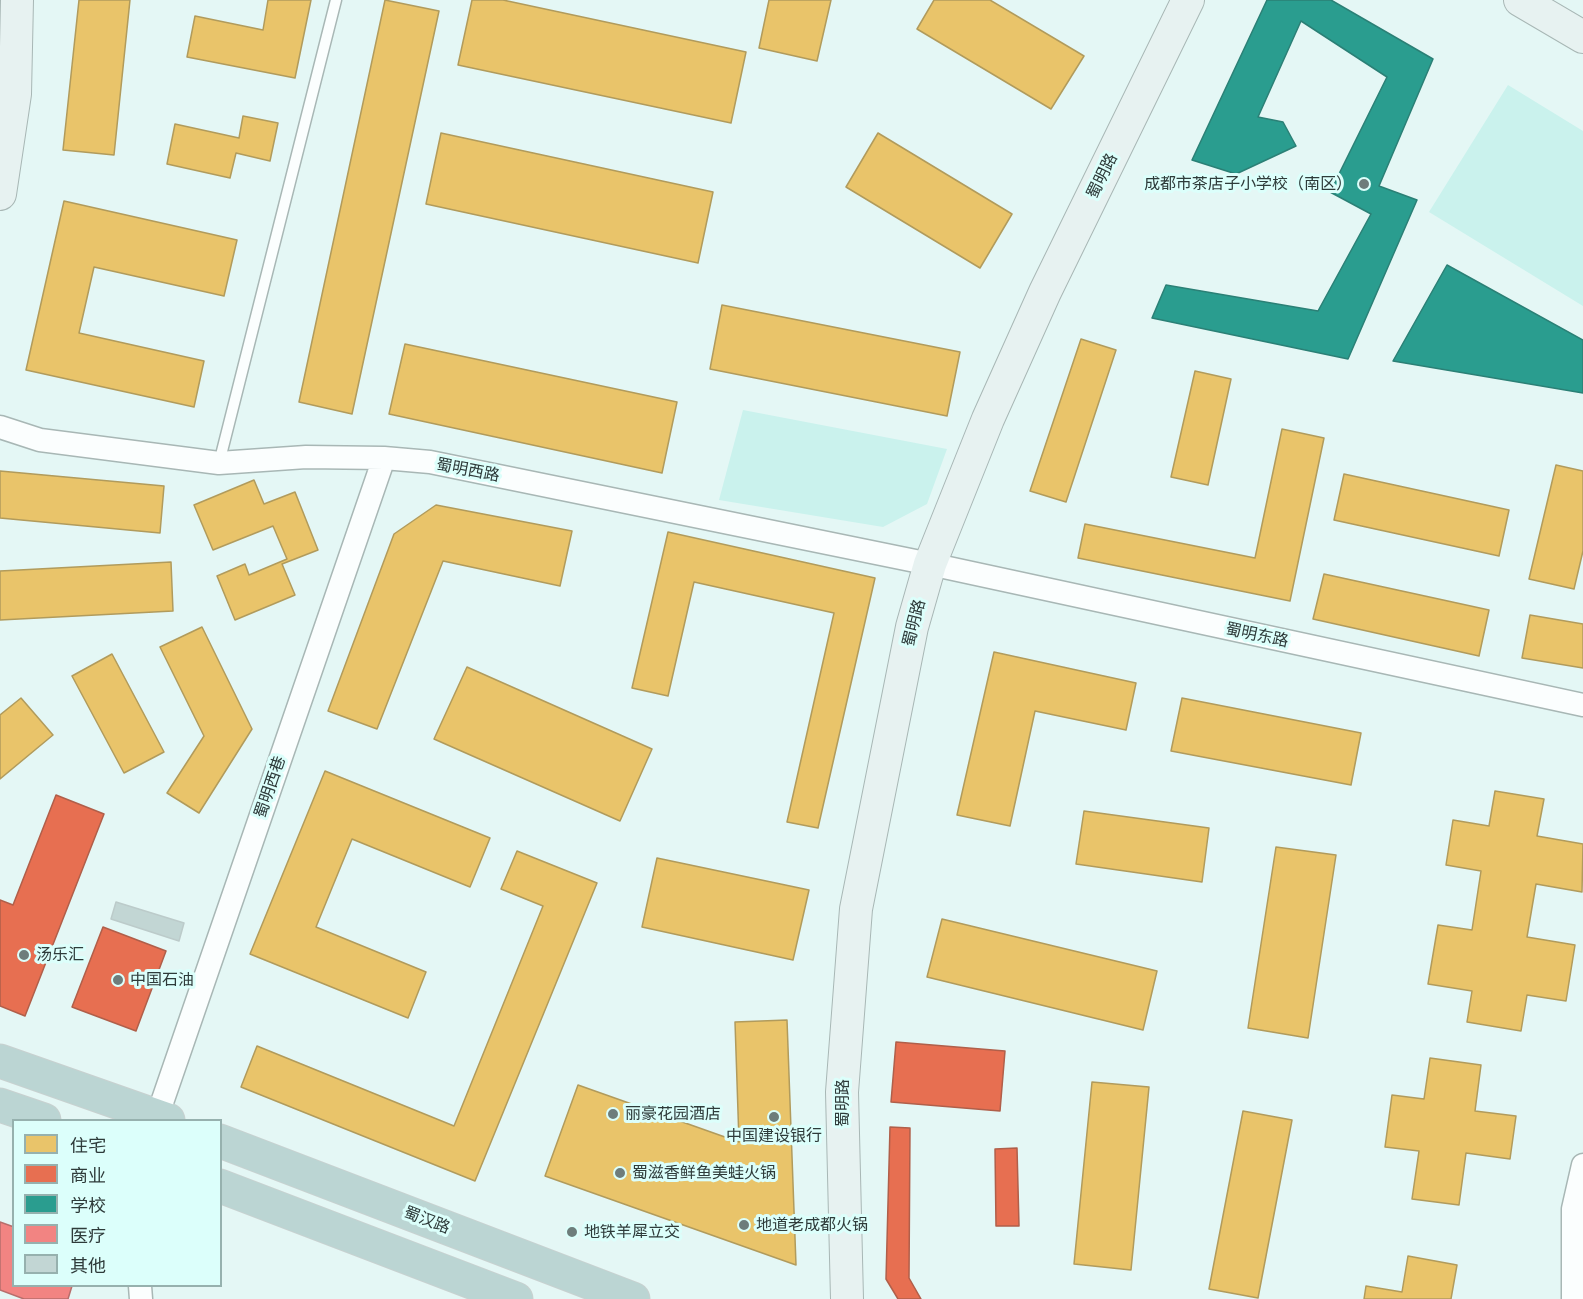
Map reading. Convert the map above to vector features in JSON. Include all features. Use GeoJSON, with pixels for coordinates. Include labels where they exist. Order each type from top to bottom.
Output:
{"type":"FeatureCollection","features":[{"type":"Feature","properties":{"kind":"highway"},"geometry":{"type":"LineString","coordinates":[[0,1061],[162,1118]]}},
{"type":"Feature","properties":{"kind":"highway"},"geometry":{"type":"LineString","coordinates":[[0,1105],[41,1119]]}},
{"type":"Feature","properties":{"kind":"highway","name":"蜀汉路"},"geometry":{"type":"LineString","coordinates":[[222,1142],[633,1299]]}},
{"type":"Feature","properties":{"kind":"highway"},"geometry":{"type":"LineString","coordinates":[[222,1187],[516,1299]]}},
{"type":"Feature","properties":{"kind":"street"},"geometry":{"type":"LineString","coordinates":[[0,194],[15,94],[17,0]]}},
{"type":"Feature","properties":{"kind":"street","name":"蜀明路"},"geometry":{"type":"LineString","coordinates":[[848,1299],[842,1092],[856,909],[912,627],[930,564],[988,419],[1045,292],[1188,0]]}},
{"type":"Feature","properties":{"kind":"street"},"geometry":{"type":"LineString","coordinates":[[1520,0],[1583,37]]}},
{"type":"Feature","properties":{"kind":"street","name":"蜀明西路"},"geometry":{"type":"LineString","coordinates":[[0,427],[40,440],[219,463],[306,458],[384,458],[430,462],[930,564]]}},
{"type":"Feature","properties":{"kind":"street","name":"蜀明西巷"},"geometry":{"type":"LineString","coordinates":[[162,1118],[384,458]]}},
{"type":"Feature","properties":{"kind":"street","name":"蜀明东路"},"geometry":{"type":"LineString","coordinates":[[930,564],[1583,705]]}},
{"type":"Feature","properties":{"kind":"street"},"geometry":{"type":"LineString","coordinates":[[1573,1299],[1573,1209],[1583,1165]]}},
{"type":"Feature","properties":{"kind":"lane"},"geometry":{"type":"LineString","coordinates":[[219,463],[336,0]]}},
{"type":"Feature","properties":{"kind":"shaded area"},"geometry":{"type":"Polygon","coordinates":[[[1508,85],[1583,131],[1583,306],[1429,212],[1508,85]]]}},
{"type":"Feature","properties":{"kind":"shaded area"},"geometry":{"type":"Polygon","coordinates":[[[743,410],[947,449],[927,504],[883,527],[719,500],[743,410]]]}},
{"type":"Feature","properties":{"kind":"building: 住宅"},"geometry":{"type":"Polygon","coordinates":[[[79,0],[130,0],[114,155],[63,150],[79,0]]]}},
{"type":"Feature","properties":{"kind":"building: 住宅"},"geometry":{"type":"Polygon","coordinates":[[[268,0],[311,0],[295,78],[187,57],[195,16],[263,30],[268,0]]]}},
{"type":"Feature","properties":{"kind":"building: 住宅"},"geometry":{"type":"Polygon","coordinates":[[[385,0],[439,11],[352,414],[299,402],[385,0]]]}},
{"type":"Feature","properties":{"kind":"building: 住宅"},"geometry":{"type":"Polygon","coordinates":[[[472,0],[503,0],[746,52],[731,123],[458,65],[472,0]]]}},
{"type":"Feature","properties":{"kind":"building: 住宅"},"geometry":{"type":"Polygon","coordinates":[[[769,0],[831,0],[817,61],[759,48],[769,0]]]}},
{"type":"Feature","properties":{"kind":"building: 住宅"},"geometry":{"type":"Polygon","coordinates":[[[934,0],[990,0],[1084,56],[1051,109],[917,29],[934,0]]]}},
{"type":"Feature","properties":{"kind":"building: 住宅"},"geometry":{"type":"Polygon","coordinates":[[[243,116],[278,123],[270,161],[236,153],[230,178],[167,164],[175,124],[239,138],[243,116]]]}},
{"type":"Feature","properties":{"kind":"building: 住宅"},"geometry":{"type":"Polygon","coordinates":[[[441,133],[713,192],[698,263],[426,204],[441,133]]]}},
{"type":"Feature","properties":{"kind":"building: 住宅"},"geometry":{"type":"Polygon","coordinates":[[[878,133],[1012,214],[980,268],[846,187],[878,133]]]}},
{"type":"Feature","properties":{"kind":"building: 住宅"},"geometry":{"type":"Polygon","coordinates":[[[64,201],[237,240],[224,296],[94,267],[79,333],[204,361],[194,407],[26,370],[64,201]]]}},
{"type":"Feature","properties":{"kind":"building: 住宅"},"geometry":{"type":"Polygon","coordinates":[[[722,305],[960,352],[947,416],[710,369],[722,305]]]}},
{"type":"Feature","properties":{"kind":"building: 住宅"},"geometry":{"type":"Polygon","coordinates":[[[1081,339],[1116,350],[1066,502],[1030,491],[1081,339]]]}},
{"type":"Feature","properties":{"kind":"building: 住宅"},"geometry":{"type":"Polygon","coordinates":[[[405,344],[677,402],[662,473],[389,414],[405,344]]]}},
{"type":"Feature","properties":{"kind":"building: 住宅"},"geometry":{"type":"Polygon","coordinates":[[[1195,371],[1231,379],[1208,485],[1171,477],[1195,371]]]}},
{"type":"Feature","properties":{"kind":"building: 住宅"},"geometry":{"type":"Polygon","coordinates":[[[1282,429],[1324,438],[1290,601],[1078,558],[1085,524],[1255,558],[1282,429]]]}},
{"type":"Feature","properties":{"kind":"building: 住宅"},"geometry":{"type":"Polygon","coordinates":[[[1556,465],[1583,471],[1583,551],[1574,589],[1529,579],[1556,465]]]}},
{"type":"Feature","properties":{"kind":"building: 住宅"},"geometry":{"type":"Polygon","coordinates":[[[0,471],[164,486],[160,533],[0,518],[0,471]]]}},
{"type":"Feature","properties":{"kind":"building: 住宅"},"geometry":{"type":"Polygon","coordinates":[[[1344,474],[1509,510],[1499,556],[1334,520],[1344,474]]]}},
{"type":"Feature","properties":{"kind":"building: 住宅"},"geometry":{"type":"Polygon","coordinates":[[[254,480],[264,504],[295,492],[318,550],[282,564],[295,595],[235,620],[217,576],[245,564],[249,575],[287,559],[273,526],[213,550],[194,505],[254,480]]]}},
{"type":"Feature","properties":{"kind":"building: 住宅"},"geometry":{"type":"Polygon","coordinates":[[[436,505],[572,531],[560,586],[443,561],[377,729],[328,711],[394,534],[436,505]]]}},
{"type":"Feature","properties":{"kind":"building: 住宅"},"geometry":{"type":"Polygon","coordinates":[[[668,532],[875,578],[818,828],[787,822],[834,613],[694,582],[668,696],[632,688],[668,532]]]}},
{"type":"Feature","properties":{"kind":"building: 住宅"},"geometry":{"type":"Polygon","coordinates":[[[171,562],[173,611],[0,620],[0,571],[171,562]]]}},
{"type":"Feature","properties":{"kind":"building: 住宅"},"geometry":{"type":"Polygon","coordinates":[[[1324,574],[1489,610],[1479,656],[1313,619],[1324,574]]]}},
{"type":"Feature","properties":{"kind":"building: 住宅"},"geometry":{"type":"Polygon","coordinates":[[[1530,615],[1583,624],[1583,668],[1522,658],[1530,615]]]}},
{"type":"Feature","properties":{"kind":"building: 住宅"},"geometry":{"type":"Polygon","coordinates":[[[202,627],[252,729],[199,813],[167,793],[204,736],[160,647],[202,627]]]}},
{"type":"Feature","properties":{"kind":"building: 住宅"},"geometry":{"type":"Polygon","coordinates":[[[994,652],[1136,683],[1126,730],[1035,711],[1010,826],[957,815],[994,652]]]}},
{"type":"Feature","properties":{"kind":"building: 住宅"},"geometry":{"type":"Polygon","coordinates":[[[112,654],[164,752],[124,773],[72,676],[112,654]]]}},
{"type":"Feature","properties":{"kind":"building: 住宅"},"geometry":{"type":"Polygon","coordinates":[[[467,667],[652,749],[620,821],[434,739],[467,667]]]}},
{"type":"Feature","properties":{"kind":"building: 住宅"},"geometry":{"type":"Polygon","coordinates":[[[21,698],[53,735],[0,779],[0,715],[21,698]]]}},
{"type":"Feature","properties":{"kind":"building: 住宅"},"geometry":{"type":"Polygon","coordinates":[[[1182,698],[1361,733],[1351,785],[1171,751],[1182,698]]]}},
{"type":"Feature","properties":{"kind":"building: 住宅"},"geometry":{"type":"Polygon","coordinates":[[[325,771],[490,838],[470,887],[352,839],[316,927],[426,972],[408,1018],[250,954],[325,771]]]}},
{"type":"Feature","properties":{"kind":"building: 住宅"},"geometry":{"type":"Polygon","coordinates":[[[1495,791],[1544,799],[1537,836],[1583,844],[1582,892],[1536,884],[1527,937],[1575,945],[1566,1001],[1527,995],[1521,1031],[1467,1022],[1472,991],[1428,984],[1438,925],[1472,930],[1481,871],[1446,865],[1453,820],[1489,826],[1495,791]]]}},
{"type":"Feature","properties":{"kind":"building: 住宅"},"geometry":{"type":"Polygon","coordinates":[[[1084,811],[1209,828],[1202,882],[1076,864],[1084,811]]]}},
{"type":"Feature","properties":{"kind":"building: 住宅"},"geometry":{"type":"Polygon","coordinates":[[[1276,847],[1336,855],[1308,1038],[1248,1028],[1276,847]]]}},
{"type":"Feature","properties":{"kind":"building: 住宅"},"geometry":{"type":"Polygon","coordinates":[[[517,851],[597,883],[475,1181],[241,1087],[257,1046],[454,1126],[543,906],[501,889],[517,851]]]}},
{"type":"Feature","properties":{"kind":"building: 住宅"},"geometry":{"type":"Polygon","coordinates":[[[657,858],[809,890],[793,960],[642,927],[657,858]]]}},
{"type":"Feature","properties":{"kind":"building: 住宅"},"geometry":{"type":"Polygon","coordinates":[[[942,919],[1157,971],[1143,1030],[927,977],[942,919]]]}},
{"type":"Feature","properties":{"kind":"building: 住宅","name":"丽豪花园酒店"},"geometry":{"type":"Polygon","coordinates":[[[787,1020],[796,1265],[545,1176],[578,1085],[739,1142],[735,1022],[787,1020]]]}},
{"type":"Feature","properties":{"kind":"building: 住宅"},"geometry":{"type":"Polygon","coordinates":[[[1430,1058],[1481,1065],[1475,1111],[1516,1116],[1510,1159],[1466,1153],[1459,1205],[1412,1199],[1419,1151],[1385,1147],[1392,1095],[1424,1099],[1430,1058]]]}},
{"type":"Feature","properties":{"kind":"building: 住宅"},"geometry":{"type":"Polygon","coordinates":[[[1092,1082],[1149,1087],[1131,1270],[1074,1264],[1092,1082]]]}},
{"type":"Feature","properties":{"kind":"building: 住宅"},"geometry":{"type":"Polygon","coordinates":[[[1243,1111],[1292,1120],[1258,1298],[1209,1289],[1243,1111]]]}},
{"type":"Feature","properties":{"kind":"building: 住宅"},"geometry":{"type":"Polygon","coordinates":[[[1408,1256],[1457,1265],[1451,1299],[1364,1299],[1366,1286],[1402,1292],[1408,1256]]]}},
{"type":"Feature","properties":{"kind":"building: 商业","name":"汤乐汇"},"geometry":{"type":"Polygon","coordinates":[[[56,795],[104,814],[25,1016],[0,1006],[0,900],[13,905],[56,795]]]}},
{"type":"Feature","properties":{"kind":"building: 商业"},"geometry":{"type":"Polygon","coordinates":[[[103,927],[166,951],[136,1031],[72,1007],[103,927]]]}},
{"type":"Feature","properties":{"kind":"building: 商业"},"geometry":{"type":"Polygon","coordinates":[[[896,1042],[1005,1051],[1000,1111],[891,1102],[896,1042]]]}},
{"type":"Feature","properties":{"kind":"building: 商业"},"geometry":{"type":"Polygon","coordinates":[[[890,1127],[910,1128],[909,1278],[921,1299],[898,1299],[886,1279],[890,1127]]]}},
{"type":"Feature","properties":{"kind":"building: 商业"},"geometry":{"type":"Polygon","coordinates":[[[1017,1148],[1019,1226],[996,1226],[995,1149],[1017,1148]]]}},
{"type":"Feature","properties":{"kind":"building: 学校"},"geometry":{"type":"Polygon","coordinates":[[[1267,0],[1331,0],[1433,59],[1379,186],[1417,200],[1348,359],[1152,318],[1166,285],[1318,311],[1371,214],[1330,192],[1387,77],[1301,21],[1258,117],[1283,122],[1296,146],[1236,174],[1192,160],[1267,0]]]}},
{"type":"Feature","properties":{"kind":"building: 学校"},"geometry":{"type":"Polygon","coordinates":[[[1447,265],[1583,340],[1583,393],[1393,361],[1447,265]]]}},
{"type":"Feature","properties":{"kind":"building: 医疗"},"geometry":{"type":"Polygon","coordinates":[[[0,1222],[12,1226],[12,1287],[72,1287],[68,1299],[24,1299],[0,1290],[0,1222]]]}},
{"type":"Feature","properties":{"kind":"building: 其他"},"geometry":{"type":"Polygon","coordinates":[[[116,902],[184,923],[179,941],[111,919],[116,902]]]}},
{"type":"Feature","properties":{"kind":"place","name":"成都市茶店子小学校（南区）"},"geometry":{"type":"Point","coordinates":[1364,184]}},
{"type":"Feature","properties":{"kind":"place","name":"汤乐汇"},"geometry":{"type":"Point","coordinates":[24,955]}},
{"type":"Feature","properties":{"kind":"place","name":"中国石油"},"geometry":{"type":"Point","coordinates":[118,980]}},
{"type":"Feature","properties":{"kind":"place","name":"丽豪花园酒店"},"geometry":{"type":"Point","coordinates":[613,1114]}},
{"type":"Feature","properties":{"kind":"place","name":"中国建设银行"},"geometry":{"type":"Point","coordinates":[774,1117]}},
{"type":"Feature","properties":{"kind":"place","name":"蜀滋香鲜鱼美蛙火锅"},"geometry":{"type":"Point","coordinates":[620,1173]}},
{"type":"Feature","properties":{"kind":"place","name":"地道老成都火锅"},"geometry":{"type":"Point","coordinates":[744,1225]}},
{"type":"Feature","properties":{"kind":"place","name":"地铁羊犀立交"},"geometry":{"type":"Point","coordinates":[572,1232]}}]}
